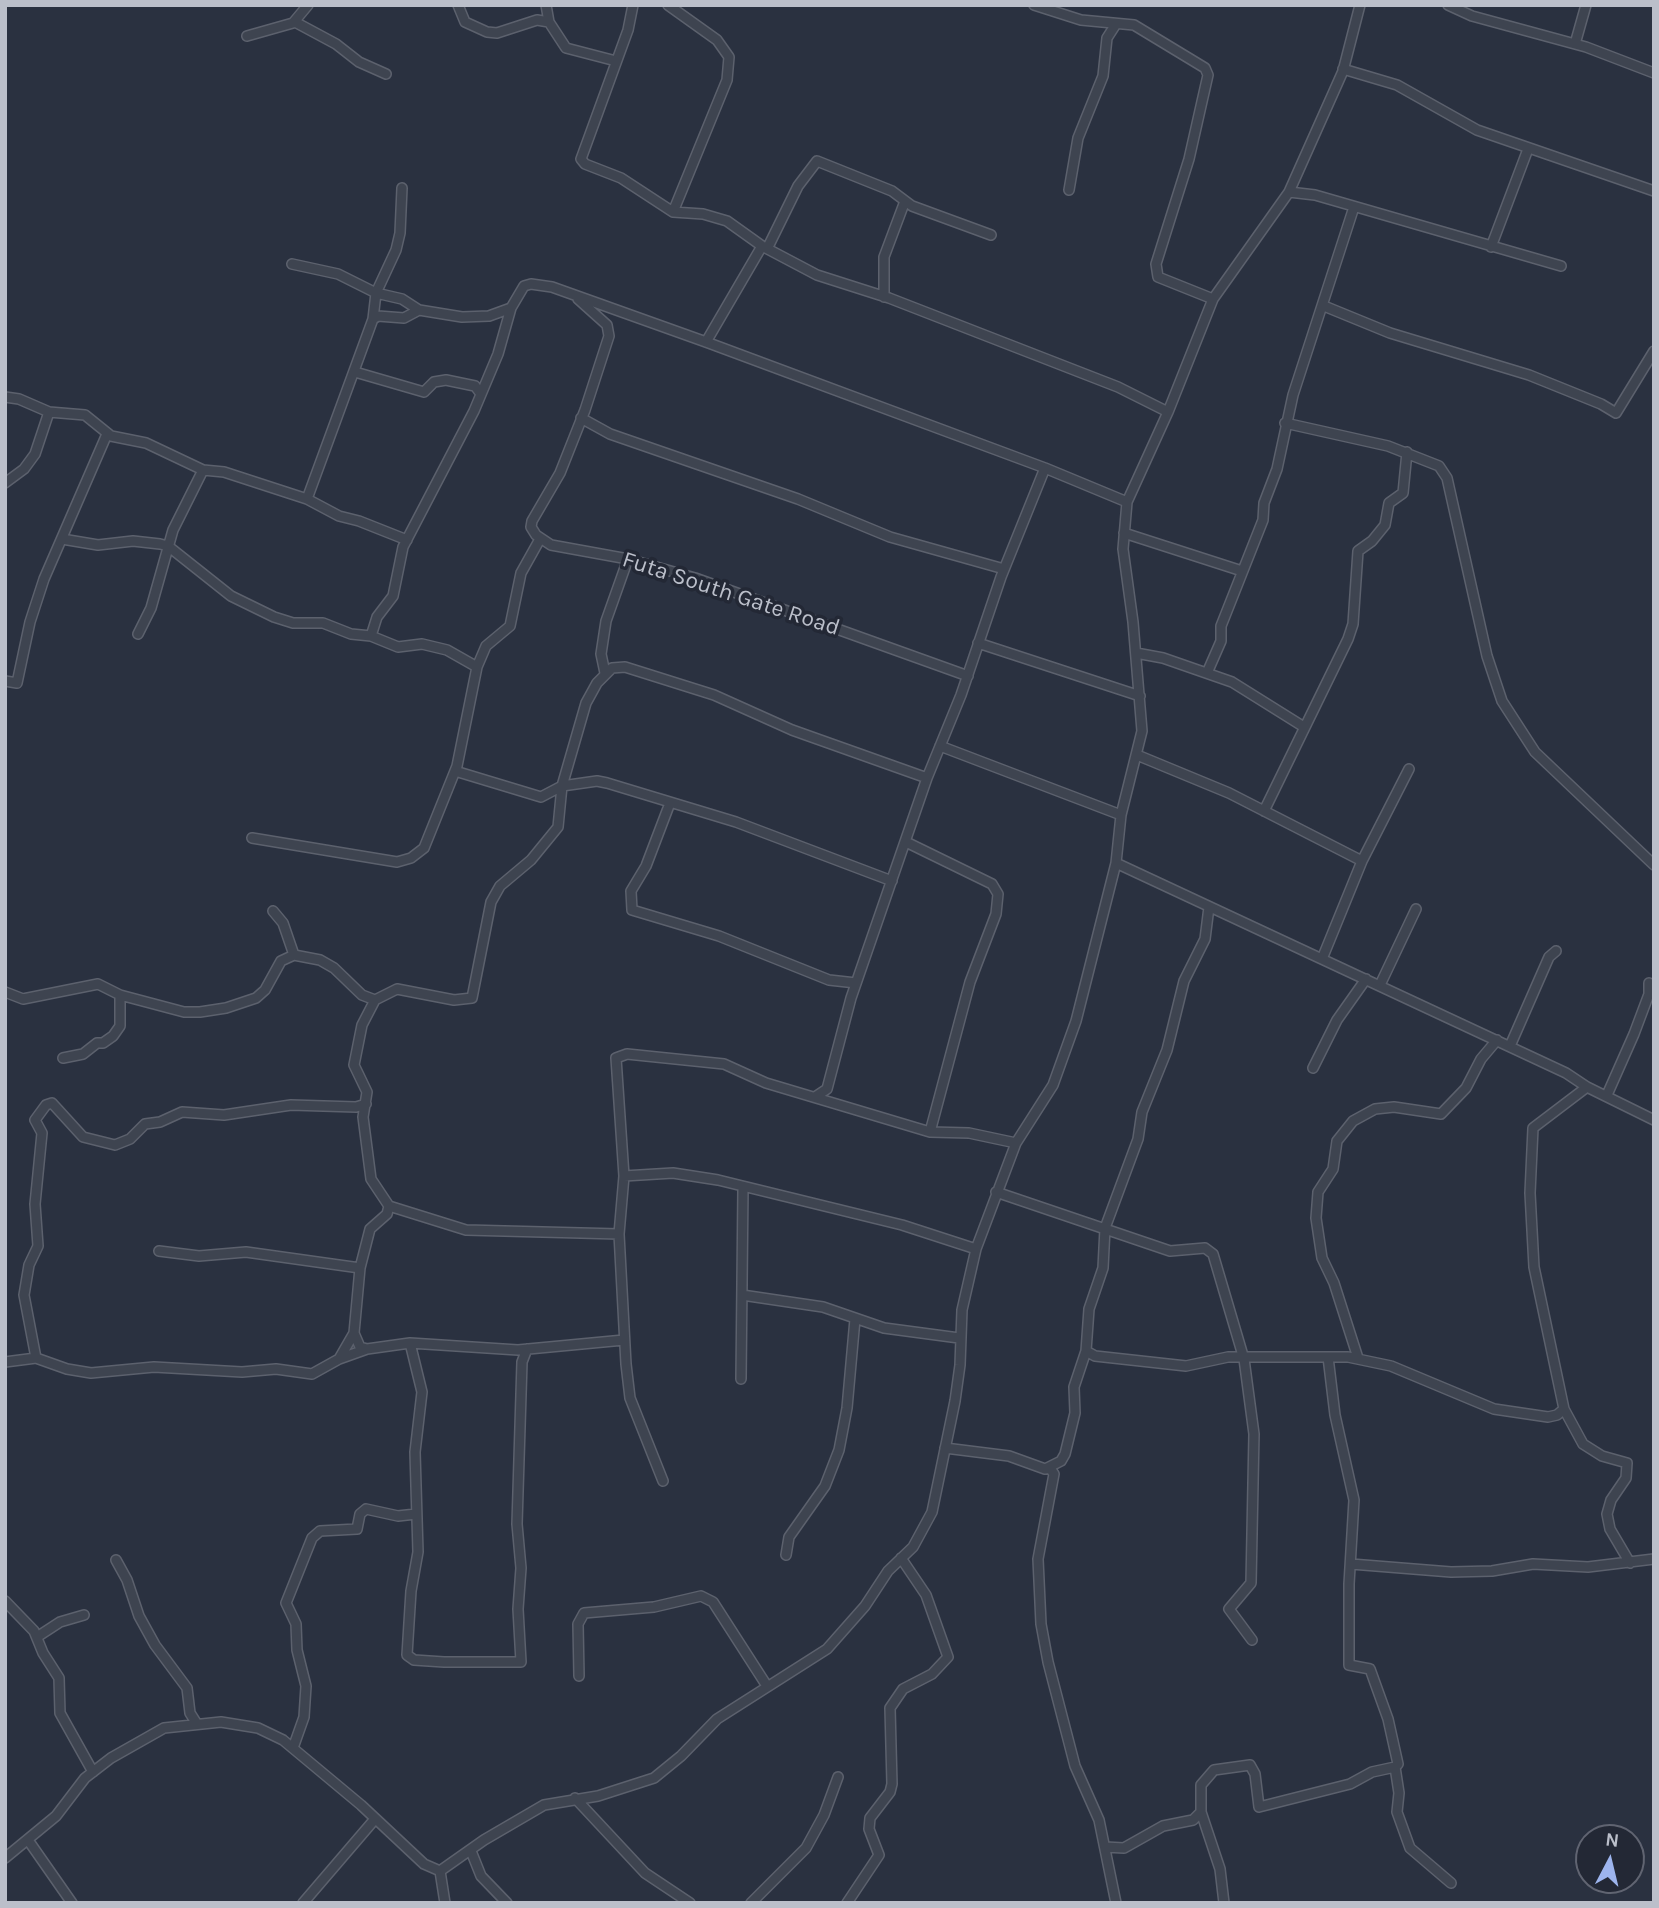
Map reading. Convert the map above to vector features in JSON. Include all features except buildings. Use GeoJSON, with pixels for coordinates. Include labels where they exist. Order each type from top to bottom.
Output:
{"type":"FeatureCollection","features":[{"type":"Feature","properties":{"kind":"street"},"geometry":{"type":"LineString","coordinates":[[247,36],[295,22],[308,5]]}},
{"type":"Feature","properties":{"kind":"street"},"geometry":{"type":"LineString","coordinates":[[458,5],[465,22],[488,32],[497,33],[537,20],[549,22]]}},
{"type":"Feature","properties":{"kind":"street"},"geometry":{"type":"LineString","coordinates":[[546,5],[549,22],[566,48],[616,61]]}},
{"type":"Feature","properties":{"kind":"street"},"geometry":{"type":"LineString","coordinates":[[632,5],[628,30],[581,159],[585,164],[621,178],[673,212],[718,217],[765,247],[817,275],[884,297],[1118,387],[1168,412]]}},
{"type":"Feature","properties":{"kind":"street"},"geometry":{"type":"LineString","coordinates":[[667,5],[717,40],[729,57],[727,80],[673,212]]}},
{"type":"Feature","properties":{"kind":"street"},"geometry":{"type":"LineString","coordinates":[[1034,5],[1070,18],[1134,25],[1177,54],[1202,65],[1208,75],[1189,159],[1156,264],[1158,277],[1213,299]]}},
{"type":"Feature","properties":{"kind":"street"},"geometry":{"type":"LineString","coordinates":[[440,1871],[484,1840],[544,1805],[598,1796],[653,1778],[681,1756],[717,1719],[827,1649],[919,1537],[932,1512],[960,1365],[962,1310],[976,1249],[1016,1143],[1054,1085],[1076,1021],[1116,863],[1121,815],[1142,731],[1136,653],[1124,566],[1127,502],[1168,412],[1213,299],[1289,192],[1343,69],[1360,5]]}},
{"type":"Feature","properties":{"kind":"street"},"geometry":{"type":"LineString","coordinates":[[1448,5],[1575,44],[1654,73]]}},
{"type":"Feature","properties":{"kind":"street"},"geometry":{"type":"LineString","coordinates":[[1575,44],[1586,5]]}},
{"type":"Feature","properties":{"kind":"street"},"geometry":{"type":"LineString","coordinates":[[295,22],[336,44],[359,62],[386,74]]}},
{"type":"Feature","properties":{"kind":"street"},"geometry":{"type":"LineString","coordinates":[[1099,23],[1107,38]]}},
{"type":"Feature","properties":{"kind":"street"},"geometry":{"type":"LineString","coordinates":[[1069,190],[1081,129],[1103,76],[1107,38],[1116,24]]}},
{"type":"Feature","properties":{"kind":"street"},"geometry":{"type":"LineString","coordinates":[[1343,69],[1396,85],[1477,130],[1654,191]]}},
{"type":"Feature","properties":{"kind":"street"},"geometry":{"type":"LineString","coordinates":[[1491,247],[1528,149]]}},
{"type":"Feature","properties":{"kind":"street"},"geometry":{"type":"LineString","coordinates":[[706,342],[799,186],[817,161],[892,191],[905,201],[991,234]]}},
{"type":"Feature","properties":{"kind":"street"},"geometry":{"type":"LineString","coordinates":[[307,499],[373,319],[376,293],[383,283],[398,241],[402,188]]}},
{"type":"Feature","properties":{"kind":"street"},"geometry":{"type":"LineString","coordinates":[[1289,192],[1315,195],[1561,266]]}},
{"type":"Feature","properties":{"kind":"street"},"geometry":{"type":"LineString","coordinates":[[884,297],[884,257],[905,201]]}},
{"type":"Feature","properties":{"kind":"street"},"geometry":{"type":"LineString","coordinates":[[1207,673],[1221,641],[1221,626],[1263,520],[1264,503],[1278,469],[1285,422],[1354,207]]}},
{"type":"Feature","properties":{"kind":"street"},"geometry":{"type":"LineString","coordinates":[[292,264],[338,274],[376,293],[402,299],[419,310],[462,317],[489,316],[511,308]]}},
{"type":"Feature","properties":{"kind":"street"},"geometry":{"type":"LineString","coordinates":[[371,636],[377,617],[393,596],[400,556],[481,394],[499,354],[511,308],[524,286],[542,286],[572,295],[706,342],[1045,468],[1127,502]]}},
{"type":"Feature","properties":{"kind":"street"},"geometry":{"type":"LineString","coordinates":[[252,838],[388,861],[405,861],[429,841],[455,771],[467,728],[477,667],[486,646],[510,626],[521,573],[540,539],[531,527],[532,521],[559,473],[581,418],[608,336],[607,325],[572,295]]}},
{"type":"Feature","properties":{"kind":"street"},"geometry":{"type":"LineString","coordinates":[[1324,306],[1390,333],[1529,375],[1617,414],[1654,351]]}},
{"type":"Feature","properties":{"kind":"street"},"geometry":{"type":"LineString","coordinates":[[373,319],[377,316],[404,318],[419,310]]}},
{"type":"Feature","properties":{"kind":"street"},"geometry":{"type":"LineString","coordinates":[[355,372],[424,392],[434,382],[446,380],[475,386],[481,394]]}},
{"type":"Feature","properties":{"kind":"street"},"geometry":{"type":"LineString","coordinates":[[5,397],[19,398],[49,412],[85,415],[107,434],[146,443],[203,470],[224,472],[307,499],[339,516],[407,540]]}},
{"type":"Feature","properties":{"kind":"street"},"geometry":{"type":"LineString","coordinates":[[5,483],[24,469],[35,454],[49,412]]}},
{"type":"Feature","properties":{"kind":"street"},"geometry":{"type":"LineString","coordinates":[[581,418],[610,434],[798,499],[890,537],[1004,569]]}},
{"type":"Feature","properties":{"kind":"street"},"geometry":{"type":"LineString","coordinates":[[1285,422],[1407,452],[1439,466],[1447,478],[1487,656],[1502,701],[1535,752],[1654,865]]}},
{"type":"Feature","properties":{"kind":"street"},"geometry":{"type":"LineString","coordinates":[[5,681],[17,682],[20,675],[34,607],[107,434]]}},
{"type":"Feature","properties":{"kind":"street"},"geometry":{"type":"LineString","coordinates":[[1264,811],[1348,639],[1353,624],[1358,551],[1372,541],[1385,525],[1389,503],[1403,493],[1407,452]]}},
{"type":"Feature","properties":{"kind":"street"},"geometry":{"type":"LineString","coordinates":[[815,1097],[827,1089],[856,983],[927,778],[968,676],[1004,569],[1045,468]]}},
{"type":"Feature","properties":{"kind":"street"},"geometry":{"type":"LineString","coordinates":[[138,634],[151,608],[168,547],[203,470]]}},
{"type":"Feature","properties":{"kind":"street"},"geometry":{"type":"LineString","coordinates":[[1124,533],[1242,571]]}},
{"type":"Feature","properties":{"kind":"street"},"geometry":{"type":"LineString","coordinates":[[62,539],[98,545],[133,541],[168,547],[215,585],[275,617],[293,623],[323,623],[351,634],[371,636],[398,647],[422,643],[447,650],[477,667]]}},
{"type":"Feature","properties":{"kind":"street","name":"Futa South Gate Road"},"geometry":{"type":"LineString","coordinates":[[540,539],[551,545],[628,559],[778,606],[968,676]]}},
{"type":"Feature","properties":{"kind":"street"},"geometry":{"type":"LineString","coordinates":[[605,673],[601,654],[606,621],[628,559]]}},
{"type":"Feature","properties":{"kind":"street"},"geometry":{"type":"LineString","coordinates":[[978,643],[1140,696]]}},
{"type":"Feature","properties":{"kind":"street"},"geometry":{"type":"LineString","coordinates":[[1136,653],[1163,658],[1246,690],[1304,727]]}},
{"type":"Feature","properties":{"kind":"street"},"geometry":{"type":"LineString","coordinates":[[619,1234],[466,1230],[389,1206],[371,1179],[363,1117],[367,1092],[356,1071],[355,1059],[362,1025],[375,1000],[397,989],[454,1000],[472,998],[495,894],[554,833],[559,824],[562,786],[586,704],[605,673],[612,668],[625,667],[714,695],[792,730],[927,778]]}},
{"type":"Feature","properties":{"kind":"street"},"geometry":{"type":"LineString","coordinates":[[940,746],[1121,815]]}},
{"type":"Feature","properties":{"kind":"street"},"geometry":{"type":"LineString","coordinates":[[1137,755],[1184,772],[1362,861]]}},
{"type":"Feature","properties":{"kind":"street"},"geometry":{"type":"LineString","coordinates":[[1322,959],[1362,861],[1409,769]]}},
{"type":"Feature","properties":{"kind":"street"},"geometry":{"type":"LineString","coordinates":[[455,771],[541,797],[562,786],[597,781],[736,822],[892,881]]}},
{"type":"Feature","properties":{"kind":"street"},"geometry":{"type":"LineString","coordinates":[[670,803],[646,866],[631,891],[632,910],[719,936],[829,980],[856,983]]}},
{"type":"Feature","properties":{"kind":"street"},"geometry":{"type":"LineString","coordinates":[[906,842],[992,884],[998,894],[996,914],[970,982],[930,1132]]}},
{"type":"Feature","properties":{"kind":"street"},"geometry":{"type":"LineString","coordinates":[[1116,863],[1510,1046],[1654,1119]]}},
{"type":"Feature","properties":{"kind":"street"},"geometry":{"type":"LineString","coordinates":[[1045,1469],[1064,1459],[1074,1418],[1074,1387],[1086,1351],[1089,1308],[1103,1268],[1105,1228],[1140,1131],[1142,1112],[1167,1050],[1184,981],[1205,939],[1209,907]]}},
{"type":"Feature","properties":{"kind":"street"},"geometry":{"type":"LineString","coordinates":[[1380,985],[1416,909]]}},
{"type":"Feature","properties":{"kind":"street"},"geometry":{"type":"LineString","coordinates":[[273,912],[282,923],[294,956]]}},
{"type":"Feature","properties":{"kind":"street"},"geometry":{"type":"LineString","coordinates":[[1510,1046],[1549,957],[1556,951]]}},
{"type":"Feature","properties":{"kind":"street"},"geometry":{"type":"LineString","coordinates":[[5,992],[23,999],[98,984],[120,995],[184,1012],[219,1010],[261,994],[281,961],[294,956],[320,960],[334,968],[362,995],[375,1000]]}},
{"type":"Feature","properties":{"kind":"street"},"geometry":{"type":"LineString","coordinates":[[1313,1068],[1337,1020],[1366,979]]}},
{"type":"Feature","properties":{"kind":"street"},"geometry":{"type":"LineString","coordinates":[[1608,1096],[1634,1034],[1648,994],[1649,983]]}},
{"type":"Feature","properties":{"kind":"street"},"geometry":{"type":"LineString","coordinates":[[63,1058],[83,1054],[97,1043],[103,1044],[113,1036],[120,1026],[120,995]]}},
{"type":"Feature","properties":{"kind":"street"},"geometry":{"type":"LineString","coordinates":[[1358,1359],[1334,1283],[1322,1258],[1316,1218],[1318,1192],[1332,1169],[1337,1141],[1353,1121],[1381,1107],[1441,1114],[1466,1088],[1481,1059],[1497,1040]]}},
{"type":"Feature","properties":{"kind":"street"},"geometry":{"type":"LineString","coordinates":[[663,1481],[631,1398],[624,1340],[619,1234],[624,1176],[615,1066],[620,1055],[724,1064],[766,1083],[930,1132],[969,1133],[1016,1143]]}},
{"type":"Feature","properties":{"kind":"street"},"geometry":{"type":"LineString","coordinates":[[1587,1087],[1536,1123],[1531,1135],[1530,1193],[1536,1283],[1564,1409],[1583,1444],[1602,1456],[1627,1463],[1626,1478],[1611,1500],[1607,1514],[1610,1529],[1630,1563]]}},
{"type":"Feature","properties":{"kind":"street"},"geometry":{"type":"LineString","coordinates":[[827,1089],[836,1103]]}},
{"type":"Feature","properties":{"kind":"street"},"geometry":{"type":"LineString","coordinates":[[36,1358],[24,1296],[29,1265],[38,1246],[35,1204],[43,1133],[35,1120],[46,1105],[52,1103],[83,1137],[115,1145],[130,1139],[145,1124],[160,1122],[182,1112],[224,1115],[292,1105],[356,1107],[366,1104]]}},
{"type":"Feature","properties":{"kind":"street"},"geometry":{"type":"LineString","coordinates":[[624,1176],[673,1173],[718,1180],[902,1225],[976,1249]]}},
{"type":"Feature","properties":{"kind":"street"},"geometry":{"type":"LineString","coordinates":[[741,1379],[743,1188]]}},
{"type":"Feature","properties":{"kind":"street"},"geometry":{"type":"LineString","coordinates":[[996,1192],[1170,1251],[1209,1250],[1223,1283],[1244,1359],[1254,1434],[1254,1547],[1251,1583],[1229,1609],[1252,1640]]}},
{"type":"Feature","properties":{"kind":"street"},"geometry":{"type":"LineString","coordinates":[[339,1359],[354,1333],[360,1268],[370,1228],[387,1214],[389,1206]]}},
{"type":"Feature","properties":{"kind":"street"},"geometry":{"type":"LineString","coordinates":[[159,1251],[199,1256],[246,1252],[360,1268]]}},
{"type":"Feature","properties":{"kind":"street"},"geometry":{"type":"LineString","coordinates":[[742,1295],[822,1307],[884,1328],[960,1338]]}},
{"type":"Feature","properties":{"kind":"street"},"geometry":{"type":"LineString","coordinates":[[786,1555],[789,1537],[825,1486],[839,1450],[855,1320]]}},
{"type":"Feature","properties":{"kind":"street"},"geometry":{"type":"LineString","coordinates":[[354,1333],[360,1347],[367,1349]]}},
{"type":"Feature","properties":{"kind":"street"},"geometry":{"type":"LineString","coordinates":[[5,1362],[36,1358],[66,1369],[91,1373],[155,1367],[242,1372],[276,1368],[312,1374],[339,1359],[367,1349],[410,1343],[527,1349],[624,1340]]}},
{"type":"Feature","properties":{"kind":"street"},"geometry":{"type":"LineString","coordinates":[[410,1343],[422,1391],[415,1452],[418,1552],[411,1591],[408,1658],[519,1664],[522,1659],[518,1620],[521,1568],[517,1524],[522,1362],[527,1349]]}},
{"type":"Feature","properties":{"kind":"street"},"geometry":{"type":"LineString","coordinates":[[1086,1351],[1095,1356],[1186,1366],[1228,1357],[1358,1359],[1391,1366],[1494,1409],[1548,1417],[1557,1415],[1564,1409]]}},
{"type":"Feature","properties":{"kind":"street"},"geometry":{"type":"LineString","coordinates":[[1328,1357],[1335,1415],[1354,1500],[1349,1665],[1370,1669],[1388,1719],[1398,1764],[1395,1767],[1399,1793],[1396,1812],[1410,1848],[1451,1883]]}},
{"type":"Feature","properties":{"kind":"street"},"geometry":{"type":"LineString","coordinates":[[945,1448],[1009,1456],[1045,1469],[1050,1468],[1055,1477],[1038,1559],[1041,1624],[1075,1766],[1093,1803],[1116,1903]]}},
{"type":"Feature","properties":{"kind":"street"},"geometry":{"type":"LineString","coordinates":[[293,1748],[304,1717],[306,1686],[297,1650],[296,1624],[286,1603],[312,1538],[320,1531],[357,1529],[360,1514],[366,1509],[398,1516],[416,1514]]}},
{"type":"Feature","properties":{"kind":"street"},"geometry":{"type":"LineString","coordinates":[[847,1903],[879,1856],[880,1850],[869,1829],[870,1818],[890,1792],[892,1784],[890,1708],[903,1689],[932,1674],[948,1657],[926,1595],[901,1558]]}},
{"type":"Feature","properties":{"kind":"street"},"geometry":{"type":"LineString","coordinates":[[1351,1564],[1451,1572],[1492,1571],[1533,1564],[1569,1568],[1654,1559]]}},
{"type":"Feature","properties":{"kind":"street"},"geometry":{"type":"LineString","coordinates":[[116,1560],[127,1580],[139,1616],[155,1645],[184,1680],[190,1713],[197,1724]]}},
{"type":"Feature","properties":{"kind":"street"},"geometry":{"type":"LineString","coordinates":[[579,1676],[578,1624],[584,1613],[654,1607],[701,1596],[713,1602],[766,1686]]}},
{"type":"Feature","properties":{"kind":"street"},"geometry":{"type":"LineString","coordinates":[[5,1601],[37,1637],[43,1654],[59,1678],[59,1704],[64,1723],[93,1772]]}},
{"type":"Feature","properties":{"kind":"street"},"geometry":{"type":"LineString","coordinates":[[37,1637],[60,1622],[84,1615]]}},
{"type":"Feature","properties":{"kind":"street"},"geometry":{"type":"LineString","coordinates":[[5,1858],[56,1816],[93,1772],[157,1731],[197,1724],[238,1723],[258,1728],[293,1748],[424,1864],[440,1871]]}},
{"type":"Feature","properties":{"kind":"street"},"geometry":{"type":"LineString","coordinates":[[1224,1903],[1220,1869],[1201,1812],[1203,1781],[1214,1770],[1250,1765],[1255,1774],[1259,1807],[1350,1783],[1373,1772],[1395,1767]]}},
{"type":"Feature","properties":{"kind":"street"},"geometry":{"type":"LineString","coordinates":[[751,1903],[806,1848],[824,1815],[838,1777]]}},
{"type":"Feature","properties":{"kind":"street"},"geometry":{"type":"LineString","coordinates":[[575,1798],[645,1873],[690,1903]]}},
{"type":"Feature","properties":{"kind":"street"},"geometry":{"type":"LineString","coordinates":[[1105,1847],[1124,1848],[1163,1826],[1196,1818],[1201,1812]]}},
{"type":"Feature","properties":{"kind":"street"},"geometry":{"type":"LineString","coordinates":[[303,1903],[375,1819]]}},
{"type":"Feature","properties":{"kind":"street"},"geometry":{"type":"LineString","coordinates":[[1184,1822],[1205,1828]]}},
{"type":"Feature","properties":{"kind":"street"},"geometry":{"type":"LineString","coordinates":[[28,1840],[72,1903]]}},
{"type":"Feature","properties":{"kind":"street"},"geometry":{"type":"LineString","coordinates":[[471,1851],[481,1876],[507,1903]]}},
{"type":"Feature","properties":{"kind":"street"},"geometry":{"type":"LineString","coordinates":[[440,1871],[445,1903]]}}]}
